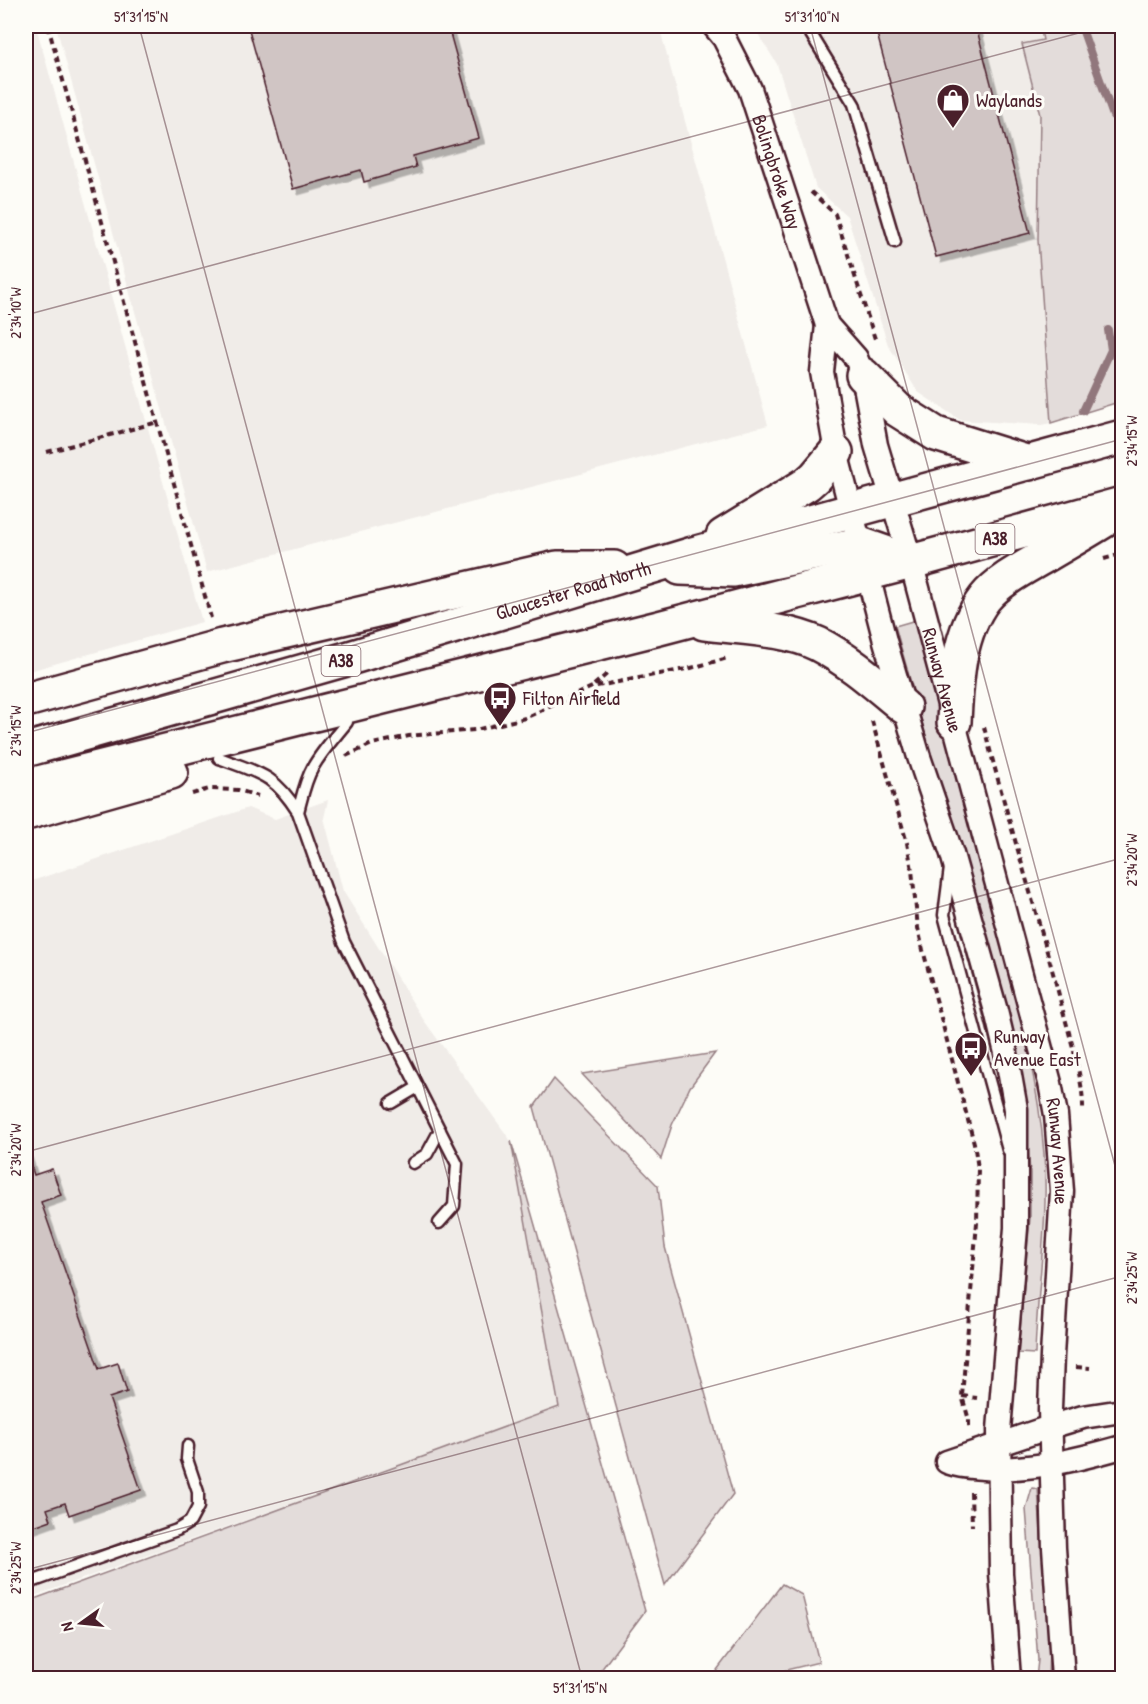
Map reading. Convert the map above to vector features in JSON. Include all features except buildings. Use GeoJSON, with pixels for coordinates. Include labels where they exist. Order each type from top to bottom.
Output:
{"type":"FeatureCollection","features":[{"type":"Feature","properties":{"kind":"main road"},"geometry":{"type":"LineString","coordinates":[[863,375],[898,410],[936,434],[1029,463]]}},
{"type":"Feature","properties":{"kind":"main road","name":"Gloucester Road North"},"geometry":{"type":"LineString","coordinates":[[26,750],[343,660],[693,554],[1122,437]]}},
{"type":"Feature","properties":{"kind":"main road"},"geometry":{"type":"LineString","coordinates":[[693,554],[807,484],[836,452]]}},
{"type":"Feature","properties":{"kind":"main road","name":"A38"},"geometry":{"type":"LineString","coordinates":[[910,562],[1122,504]]}},
{"type":"Feature","properties":{"kind":"main road"},"geometry":{"type":"LineString","coordinates":[[968,720],[956,688],[963,650],[973,619],[987,597],[1013,575],[1122,510]]}},
{"type":"Feature","properties":{"kind":"main road"},"geometry":{"type":"LineString","coordinates":[[26,699],[222,646],[557,568],[653,567],[733,570],[863,558],[910,562]]}},
{"type":"Feature","properties":{"kind":"main road","name":"A38"},"geometry":{"type":"LineString","coordinates":[[28,795],[430,685],[687,621],[863,558]]}},
{"type":"Feature","properties":{"kind":"main road"},"geometry":{"type":"LineString","coordinates":[[687,621],[772,632],[800,638],[818,645],[860,672],[904,707]]}},
{"type":"Feature","properties":{"kind":"main road"},"geometry":{"type":"LineString","coordinates":[[28,795],[219,758],[386,711],[430,685]]}},
{"type":"Feature","properties":{"kind":"street","name":"Bolingbroke Way"},"geometry":{"type":"LineString","coordinates":[[714,26],[724,38],[750,89],[827,325],[856,358],[863,375],[876,445],[892,500]]}},
{"type":"Feature","properties":{"kind":"street","name":"Bolingbroke Way"},"geometry":{"type":"LineString","coordinates":[[827,325],[822,372],[836,452],[851,512]]}},
{"type":"Feature","properties":{"kind":"street","name":"Runway Avenue"},"geometry":{"type":"LineString","coordinates":[[892,500],[910,562],[968,720],[1056,1115],[1062,1191],[1050,1427],[1056,1599],[1063,1678]]}},
{"type":"Feature","properties":{"kind":"street","name":"Runway Avenue"},"geometry":{"type":"LineString","coordinates":[[851,512],[904,707],[952,854],[1006,1053],[1016,1109],[1016,1228],[999,1446],[1001,1573],[1010,1678]]}},
{"type":"Feature","properties":{"kind":"street"},"geometry":{"type":"LineString","coordinates":[[1122,1411],[1050,1427],[947,1462],[959,1466],[999,1469],[1051,1465],[1122,1447]]}},
{"type":"Feature","properties":{"kind":"lane"},"geometry":{"type":"LineString","coordinates":[[806,26],[854,104],[895,242]]}},
{"type":"Feature","properties":{"kind":"lane"},"geometry":{"type":"LineString","coordinates":[[298,812],[312,769],[347,722]]}},
{"type":"Feature","properties":{"kind":"lane"},"geometry":{"type":"LineString","coordinates":[[219,758],[263,774],[288,796],[298,812],[344,942],[457,1164],[454,1206],[439,1223]]}},
{"type":"Feature","properties":{"kind":"lane"},"geometry":{"type":"LineString","coordinates":[[391,1103],[417,1087]]}},
{"type":"Feature","properties":{"kind":"lane"},"geometry":{"type":"LineString","coordinates":[[413,1163],[427,1154],[440,1130]]}},
{"type":"Feature","properties":{"kind":"lane"},"geometry":{"type":"LineString","coordinates":[[26,1584],[177,1530],[190,1522],[198,1507],[198,1492],[187,1459],[188,1446]]}},
{"type":"Feature","properties":{"kind":"path"},"geometry":{"type":"LineString","coordinates":[[48,26],[213,625]]}},
{"type":"Feature","properties":{"kind":"path"},"geometry":{"type":"LineString","coordinates":[[809,190],[835,213],[878,346]]}},
{"type":"Feature","properties":{"kind":"path"},"geometry":{"type":"LineString","coordinates":[[47,452],[158,422]]}},
{"type":"Feature","properties":{"kind":"path"},"geometry":{"type":"LineString","coordinates":[[312,769],[330,771],[345,756],[372,744],[409,736],[475,730],[525,718],[592,687],[691,668],[729,658]]}},
{"type":"Feature","properties":{"kind":"path"},"geometry":{"type":"LineString","coordinates":[[870,716],[907,843],[918,928],[974,1143],[978,1168],[976,1223],[962,1396]]}},
{"type":"Feature","properties":{"kind":"path"},"geometry":{"type":"LineString","coordinates":[[968,720],[1036,909],[1083,1095]]}},
{"type":"Feature","properties":{"kind":"path"},"geometry":{"type":"LineString","coordinates":[[209,789],[238,790],[257,797],[274,782]]}},
{"type":"Feature","properties":{"kind":"shaded area"},"geometry":{"type":"Polygon","coordinates":[[[26,26],[36,26],[202,622],[26,672],[26,26]]]}},
{"type":"Feature","properties":{"kind":"shaded area"},"geometry":{"type":"Polygon","coordinates":[[[56,26],[659,26],[768,425],[207,572],[56,26]]]}},
{"type":"Feature","properties":{"kind":"shaded area"},"geometry":{"type":"Polygon","coordinates":[[[753,26],[1040,26],[1044,40],[1022,45],[1040,115],[1038,240],[1051,423],[1041,425],[960,420],[918,392],[888,345],[847,216],[816,188],[777,64],[753,26]]]}},
{"type":"Feature","properties":{"kind":"shaded area"},"geometry":{"type":"Polygon","coordinates":[[[1040,26],[1093,26],[1095,30],[1122,26],[1122,401],[1051,423],[1038,240],[1040,115],[1022,44],[1043,40],[1040,26]]]}},
{"type":"Feature","properties":{"kind":"shaded area"},"geometry":{"type":"Polygon","coordinates":[[[916,620],[1017,1004],[1031,1064],[1041,1124],[1045,1204],[1035,1354],[1018,1353],[1030,1218],[1027,1133],[998,993],[895,626],[916,620]]]}},
{"type":"Feature","properties":{"kind":"shaded area"},"geometry":{"type":"Polygon","coordinates":[[[328,800],[324,818],[343,891],[423,1019],[511,1141],[559,1407],[26,1599],[26,883],[248,808],[275,819],[328,800]]]}},
{"type":"Feature","properties":{"kind":"shaded area"},"geometry":{"type":"Polygon","coordinates":[[[965,920],[998,1036],[999,1074],[958,922],[965,920]]]}},
{"type":"Feature","properties":{"kind":"shaded area"},"geometry":{"type":"Polygon","coordinates":[[[715,1053],[690,1087],[672,1125],[661,1159],[582,1074],[715,1053]]]}},
{"type":"Feature","properties":{"kind":"shaded area"},"geometry":{"type":"Polygon","coordinates":[[[554,1079],[658,1186],[665,1247],[733,1494],[665,1585],[534,1107],[554,1079]]]}},
{"type":"Feature","properties":{"kind":"shaded area"},"geometry":{"type":"Polygon","coordinates":[[[511,1141],[645,1611],[595,1678],[26,1678],[26,1602],[559,1407],[511,1141]]]}},
{"type":"Feature","properties":{"kind":"shaded area"},"geometry":{"type":"Polygon","coordinates":[[[1032,1488],[1038,1489],[1049,1651],[1048,1678],[1036,1678],[1038,1660],[1026,1509],[1032,1488]]]}},
{"type":"Feature","properties":{"kind":"shaded area"},"geometry":{"type":"Polygon","coordinates":[[[782,1584],[802,1595],[819,1662],[782,1671],[784,1678],[711,1678],[782,1584]]]}},
{"type":"Feature","properties":{"kind":"waterway"},"geometry":{"type":"LineString","coordinates":[[1081,26],[1113,116]]}},
{"type":"Feature","properties":{"kind":"waterway"},"geometry":{"type":"LineString","coordinates":[[1083,411],[1111,350],[1108,330]]}},
{"type":"Feature","properties":{"kind":"place","name":"Waylands"},"geometry":{"type":"Point","coordinates":[953,129]}},
{"type":"Feature","properties":{"kind":"place","name":"Filton Airfield"},"geometry":{"type":"Point","coordinates":[500,727]}},
{"type":"Feature","properties":{"kind":"place","name":"Runway Avenue East"},"geometry":{"type":"Point","coordinates":[971,1077]}}]}
